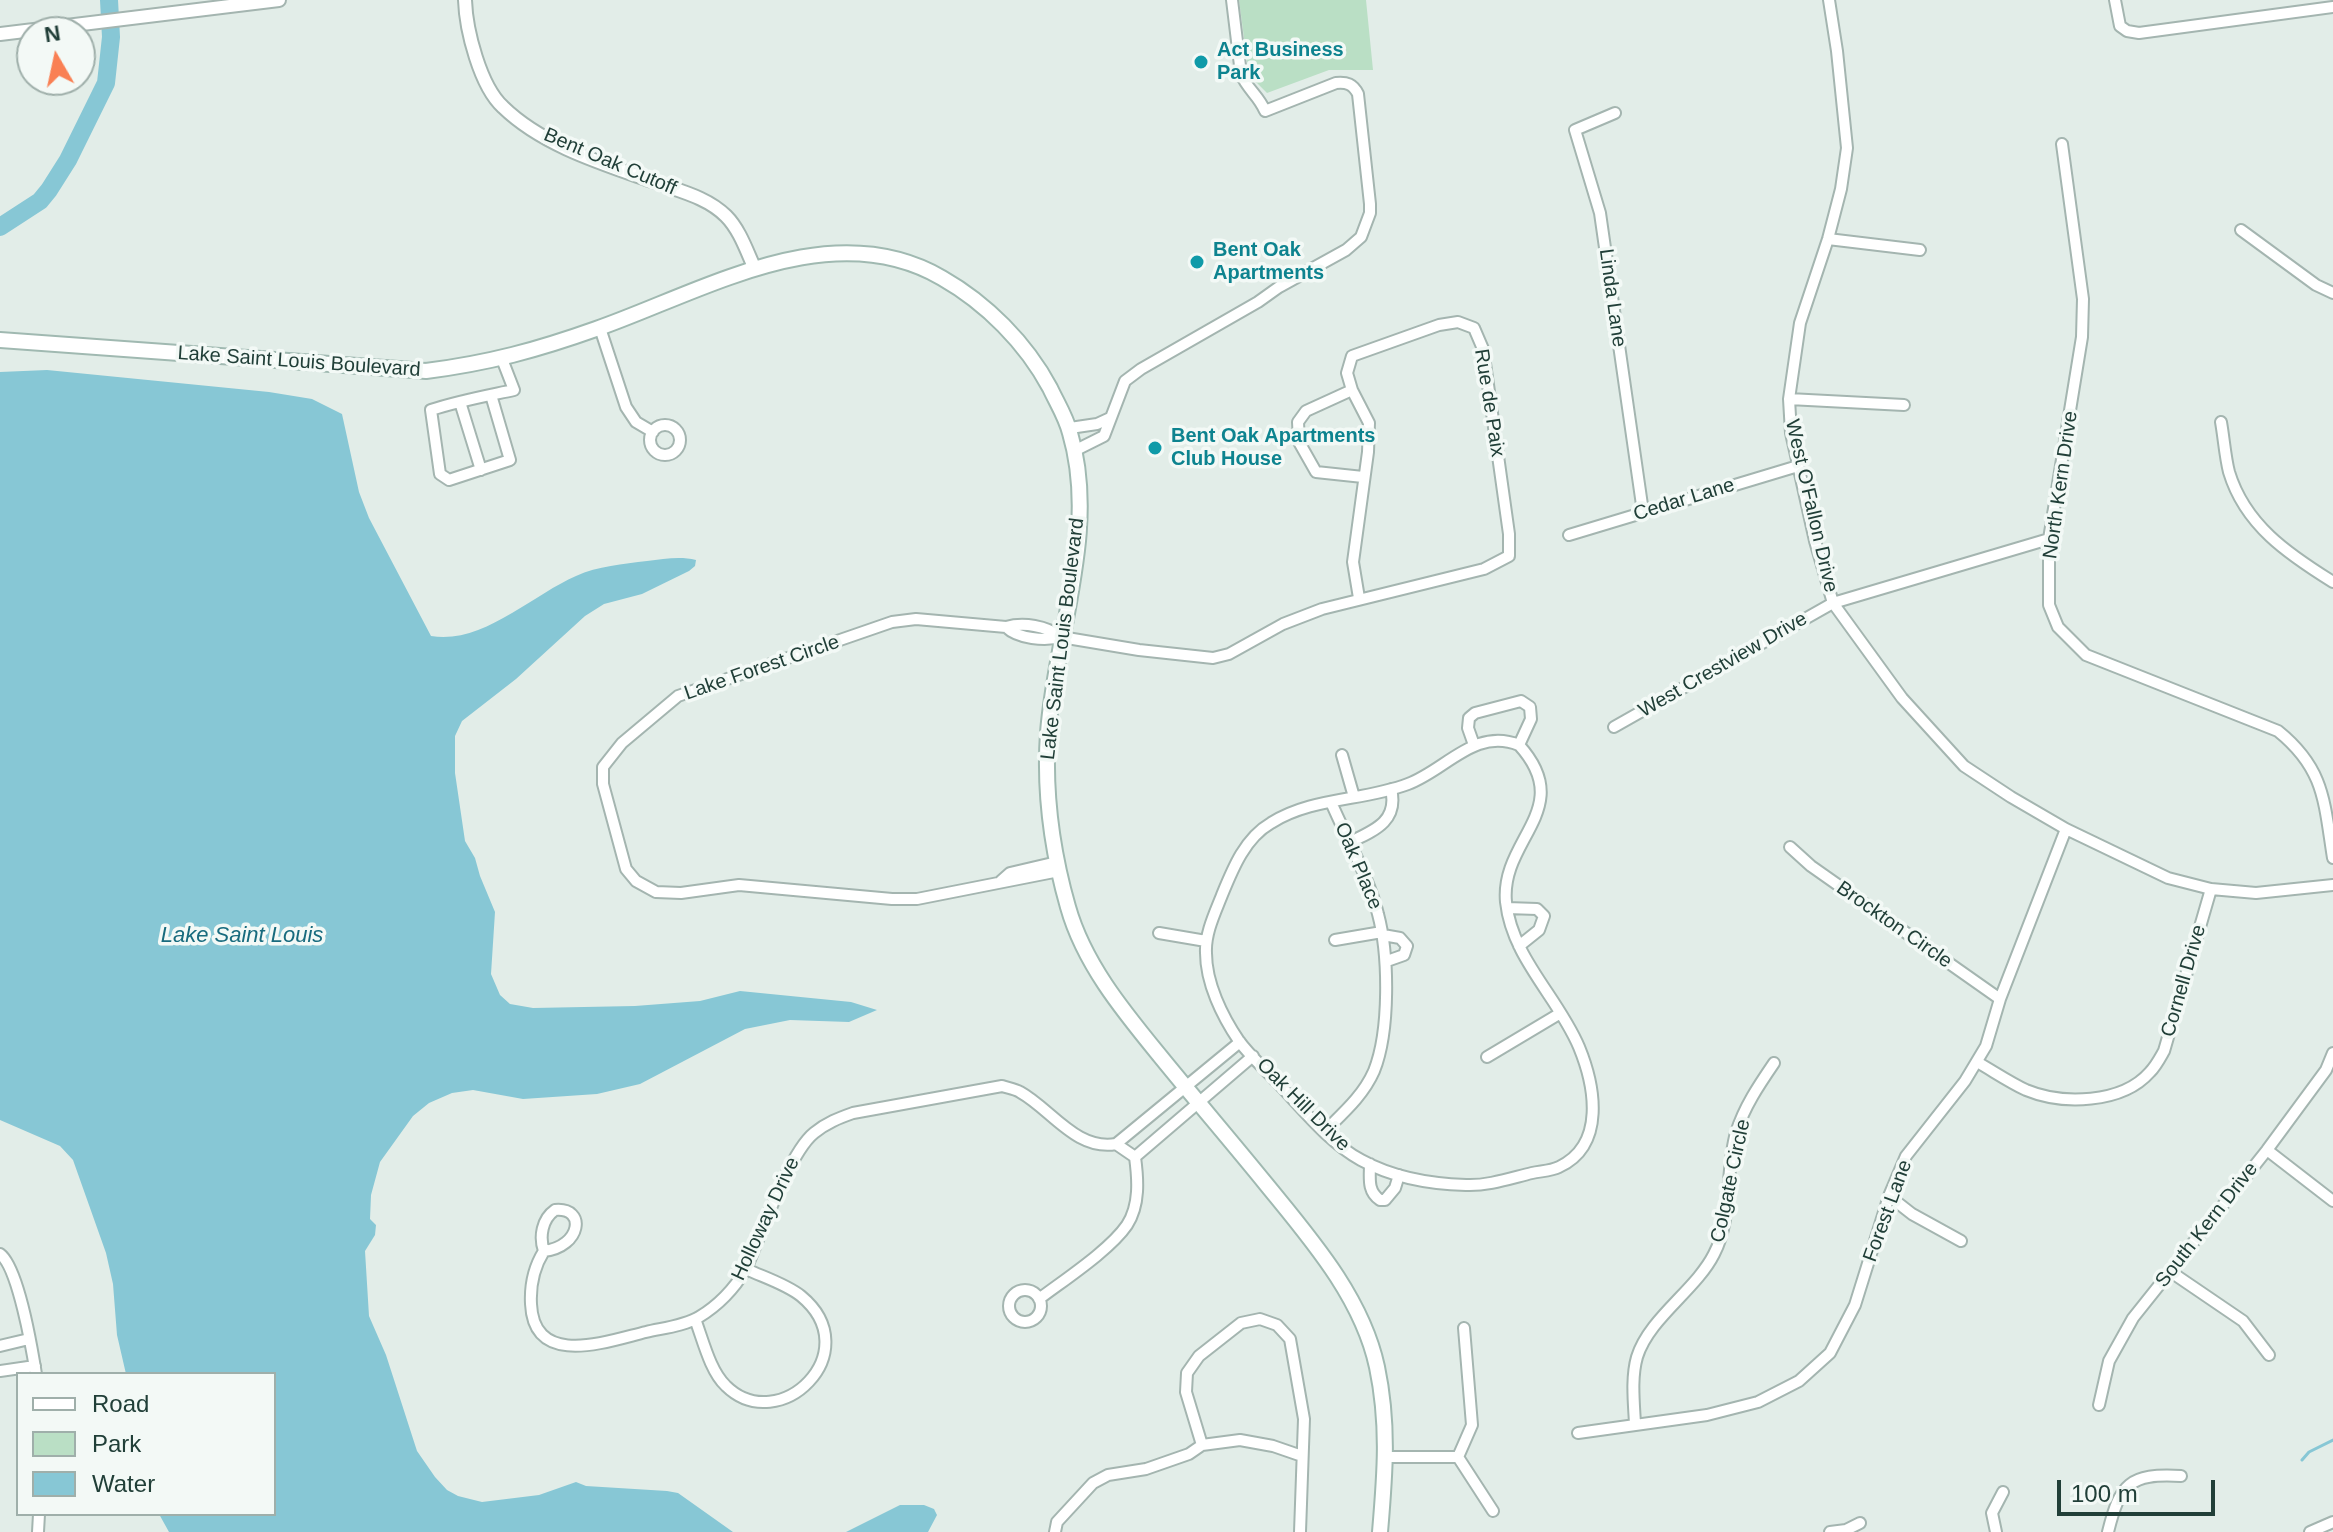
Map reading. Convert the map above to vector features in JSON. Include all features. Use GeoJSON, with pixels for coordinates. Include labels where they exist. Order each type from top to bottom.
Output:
{"type":"FeatureCollection","features":[{"type":"Feature","properties":{"kind":"main road","name":"Lake Saint Louis Boulevard"},"geometry":{"type":"LineString","coordinates":[[0,340],[426,371],[502,359],[600,328],[755,269],[814,256],[849,253],[897,260],[939,276],[988,310],[1034,361],[1070,428],[1074,451],[1079,502],[1078,531],[1052,696],[1046,776],[1058,866],[1069,912],[1100,977],[1129,1018],[1318,1247],[1359,1318],[1376,1361],[1384,1408],[1387,1457],[1380,1532]]}},
{"type":"Feature","properties":{"kind":"street"},"geometry":{"type":"LineString","coordinates":[[0,34],[279,0]]}},
{"type":"Feature","properties":{"kind":"street","name":"Bent Oak Cutoff"},"geometry":{"type":"LineString","coordinates":[[465,0],[480,70],[501,106],[541,135],[610,166],[705,200],[726,216],[735,228],[755,269]]}},
{"type":"Feature","properties":{"kind":"street"},"geometry":{"type":"LineString","coordinates":[[1074,451],[1104,436],[1125,381],[1346,250],[1361,237],[1370,213],[1358,94],[1354,87],[1345,82],[1336,83],[1265,111],[1241,74],[1232,0]]}},
{"type":"Feature","properties":{"kind":"street","name":"West O'Fallon Drive"},"geometry":{"type":"LineString","coordinates":[[1829,0],[1847,148],[1841,189],[1828,239],[1800,323],[1789,399],[1791,433],[1798,466],[1833,603],[1902,698],[1964,766],[2066,829],[2168,878],[2211,889],[2256,893],[2333,885]]}},
{"type":"Feature","properties":{"kind":"street"},"geometry":{"type":"LineString","coordinates":[[2115,0],[2120,26],[2139,33],[2333,7]]}},
{"type":"Feature","properties":{"kind":"street","name":"Linda Lane"},"geometry":{"type":"LineString","coordinates":[[1615,113],[1575,130],[1600,213],[1643,512]]}},
{"type":"Feature","properties":{"kind":"street","name":"North Kern Drive"},"geometry":{"type":"LineString","coordinates":[[2062,144],[2078,252],[2083,312],[2065,453],[2049,539],[2049,605],[2058,627],[2086,655],[2278,731],[2300,749],[2316,774],[2333,858]]}},
{"type":"Feature","properties":{"kind":"street"},"geometry":{"type":"LineString","coordinates":[[2241,230],[2316,285],[2333,293]]}},
{"type":"Feature","properties":{"kind":"street"},"geometry":{"type":"LineString","coordinates":[[1828,239],[1920,250]]}},
{"type":"Feature","properties":{"kind":"street","name":"Rue de Paix"},"geometry":{"type":"LineString","coordinates":[[1061,637],[1213,658],[1229,654],[1283,624],[1359,598],[1484,569],[1509,556],[1509,534],[1483,349],[1474,328],[1458,322],[1439,325],[1352,356],[1347,373],[1352,390]]}},
{"type":"Feature","properties":{"kind":"street"},"geometry":{"type":"LineString","coordinates":[[600,328],[626,407],[636,422],[653,432]]}},
{"type":"Feature","properties":{"kind":"street"},"geometry":{"type":"LineString","coordinates":[[491,395],[510,460],[449,480],[440,474],[431,410],[460,402],[491,395],[514,390],[502,359]]}},
{"type":"Feature","properties":{"kind":"street"},"geometry":{"type":"LineString","coordinates":[[1359,598],[1353,562],[1368,452],[1369,423],[1352,390],[1306,411],[1298,422],[1299,442],[1316,472],[1363,477]]}},
{"type":"Feature","properties":{"kind":"street"},"geometry":{"type":"LineString","coordinates":[[1789,399],[1904,405]]}},
{"type":"Feature","properties":{"kind":"street"},"geometry":{"type":"LineString","coordinates":[[460,402],[481,470]]}},
{"type":"Feature","properties":{"kind":"street"},"geometry":{"type":"LineString","coordinates":[[1070,428],[1097,424],[1110,418]]}},
{"type":"Feature","properties":{"kind":"street"},"geometry":{"type":"LineString","coordinates":[[2221,422],[2229,471],[2244,508],[2262,531],[2333,582]]}},
{"type":"Feature","properties":{"kind":"street","name":"Cedar Lane"},"geometry":{"type":"LineString","coordinates":[[1569,535],[1798,466]]}},
{"type":"Feature","properties":{"kind":"street","name":"West Crestview Drive"},"geometry":{"type":"LineString","coordinates":[[1614,727],[1833,603],[2049,539]]}},
{"type":"Feature","properties":{"kind":"street","name":"Lake Forest Circle"},"geometry":{"type":"LineString","coordinates":[[1058,866],[1010,873],[1001,881],[917,899],[739,885],[681,893],[656,892],[636,881],[626,869],[603,784],[603,767],[622,743],[678,696],[892,622],[916,619],[1006,627],[1014,625],[1050,629],[1061,637]]}},
{"type":"Feature","properties":{"kind":"street"},"geometry":{"type":"LineString","coordinates":[[1474,745],[1468,728],[1469,718],[1475,713],[1521,701],[1530,707],[1531,719],[1519,745]]}},
{"type":"Feature","properties":{"kind":"street","name":"Oak Hill Drive"},"geometry":{"type":"LineString","coordinates":[[1493,740],[1519,745],[1533,762],[1540,781],[1541,804],[1512,867],[1505,898],[1519,946],[1578,1044],[1589,1080],[1593,1118],[1585,1148],[1559,1167],[1475,1185],[1438,1184],[1399,1175],[1359,1159],[1324,1132],[1240,1042],[1213,991],[1206,941],[1232,869],[1250,843],[1270,823],[1294,812],[1412,783],[1474,745],[1493,740]]}},
{"type":"Feature","properties":{"kind":"street"},"geometry":{"type":"LineString","coordinates":[[1342,755],[1354,797]]}},
{"type":"Feature","properties":{"kind":"street"},"geometry":{"type":"LineString","coordinates":[[1348,843],[1371,832],[1389,817],[1392,810],[1391,789]]}},
{"type":"Feature","properties":{"kind":"street","name":"Oak Place"},"geometry":{"type":"LineString","coordinates":[[1324,1132],[1355,1101],[1374,1071],[1381,1041],[1387,961],[1378,911],[1331,802]]}},
{"type":"Feature","properties":{"kind":"street","name":"Forest Lane"},"geometry":{"type":"LineString","coordinates":[[1578,1433],[1707,1415],[1758,1402],[1799,1381],[1830,1353],[1855,1305],[1889,1196],[1906,1156],[1965,1081],[1986,1046],[2000,999],[2066,829]]}},
{"type":"Feature","properties":{"kind":"street","name":"Brockton Circle"},"geometry":{"type":"LineString","coordinates":[[1790,847],[1811,866],[2000,999]]}},
{"type":"Feature","properties":{"kind":"street","name":"Cornell Drive"},"geometry":{"type":"LineString","coordinates":[[1977,1062],[2026,1090],[2056,1099],[2093,1098],[2122,1091],[2149,1074],[2164,1051],[2211,889]]}},
{"type":"Feature","properties":{"kind":"street"},"geometry":{"type":"LineString","coordinates":[[1507,908],[1537,909],[1544,916],[1544,923],[1534,936],[1519,946]]}},
{"type":"Feature","properties":{"kind":"street"},"geometry":{"type":"LineString","coordinates":[[1159,933],[1206,941]]}},
{"type":"Feature","properties":{"kind":"street","name":"Oak Place"},"geometry":{"type":"LineString","coordinates":[[1335,940],[1382,933],[1400,938],[1407,946],[1404,955],[1387,961]]}},
{"type":"Feature","properties":{"kind":"street"},"geometry":{"type":"LineString","coordinates":[[1487,1057],[1559,1014]]}},
{"type":"Feature","properties":{"kind":"street","name":"Oak Hill Drive"},"geometry":{"type":"LineString","coordinates":[[1186,1087],[1240,1042]]}},
{"type":"Feature","properties":{"kind":"street","name":"South Kern Drive"},"geometry":{"type":"LineString","coordinates":[[2099,1405],[2109,1361],[2133,1318],[2267,1150],[2326,1070],[2333,1053]]}},
{"type":"Feature","properties":{"kind":"street"},"geometry":{"type":"LineString","coordinates":[[1135,1157],[1253,1056]]}},
{"type":"Feature","properties":{"kind":"street","name":"Colgate Circle"},"geometry":{"type":"LineString","coordinates":[[1635,1424],[1633,1385],[1637,1356],[1652,1330],[1698,1278],[1715,1252],[1724,1219],[1736,1135],[1749,1102],[1774,1063]]}},
{"type":"Feature","properties":{"kind":"street","name":"Holloway Drive"},"geometry":{"type":"LineString","coordinates":[[544,1251],[530,1285],[531,1308],[539,1328],[553,1342],[572,1347],[592,1346],[695,1319],[718,1304],[736,1286],[746,1269],[798,1150],[812,1134],[834,1120],[853,1113],[1002,1086],[1020,1092],[1087,1141],[1107,1146],[1116,1144]]}},
{"type":"Feature","properties":{"kind":"street"},"geometry":{"type":"LineString","coordinates":[[1039,1299],[1102,1250],[1127,1225],[1137,1192],[1135,1157],[1116,1144],[1186,1087]]}},
{"type":"Feature","properties":{"kind":"street"},"geometry":{"type":"LineString","coordinates":[[2267,1150],[2333,1201]]}},
{"type":"Feature","properties":{"kind":"street","name":"Oak Hill Drive"},"geometry":{"type":"LineString","coordinates":[[1370,1164],[1371,1190],[1380,1200],[1385,1200],[1390,1194],[1399,1175]]}},
{"type":"Feature","properties":{"kind":"street"},"geometry":{"type":"LineString","coordinates":[[1889,1196],[1912,1214],[1961,1241]]}},
{"type":"Feature","properties":{"kind":"street"},"geometry":{"type":"LineString","coordinates":[[0,1254],[13,1272],[35,1370],[0,1371]]}},
{"type":"Feature","properties":{"kind":"street"},"geometry":{"type":"LineString","coordinates":[[695,1319],[712,1363],[726,1386],[747,1399],[766,1402],[791,1397],[812,1381],[821,1369],[826,1349],[824,1328],[814,1309],[799,1294],[746,1269]]}},
{"type":"Feature","properties":{"kind":"street"},"geometry":{"type":"LineString","coordinates":[[2171,1272],[2243,1321],[2269,1355]]}},
{"type":"Feature","properties":{"kind":"street"},"geometry":{"type":"LineString","coordinates":[[1202,1445],[1186,1392],[1187,1373],[1199,1356],[1241,1323],[1260,1319],[1277,1325],[1290,1339],[1304,1419],[1300,1532]]}},
{"type":"Feature","properties":{"kind":"street"},"geometry":{"type":"LineString","coordinates":[[1458,1457],[1472,1425],[1464,1328]]}},
{"type":"Feature","properties":{"kind":"street"},"geometry":{"type":"LineString","coordinates":[[0,1346],[29,1339]]}},
{"type":"Feature","properties":{"kind":"street"},"geometry":{"type":"LineString","coordinates":[[1055,1532],[1057,1522],[1093,1483],[1108,1475],[1146,1469],[1189,1454],[1202,1445],[1240,1440],[1273,1446],[1302,1456]]}},
{"type":"Feature","properties":{"kind":"street"},"geometry":{"type":"LineString","coordinates":[[1387,1457],[1458,1457]]}},
{"type":"Feature","properties":{"kind":"street"},"geometry":{"type":"LineString","coordinates":[[1458,1457],[1493,1511]]}},
{"type":"Feature","properties":{"kind":"street"},"geometry":{"type":"LineString","coordinates":[[2108,1532],[2115,1503],[2124,1488],[2141,1479],[2161,1475],[2181,1476]]}},
{"type":"Feature","properties":{"kind":"street"},"geometry":{"type":"LineString","coordinates":[[1996,1532],[1992,1513],[2003,1492]]}},
{"type":"Feature","properties":{"kind":"street"},"geometry":{"type":"LineString","coordinates":[[2310,1532],[2333,1522]]}},
{"type":"Feature","properties":{"kind":"street"},"geometry":{"type":"LineString","coordinates":[[1830,1532],[1846,1530],[1860,1523]]}},
{"type":"Feature","properties":{"kind":"green space"},"geometry":{"type":"Polygon","coordinates":[[[1239,0],[1366,0],[1373,70],[1329,70],[1267,93],[1249,75],[1239,0]]]}},
{"type":"Feature","properties":{"kind":"water","name":"Lake Saint Louis"},"geometry":{"type":"Polygon","coordinates":[[[47,370],[269,392],[312,399],[342,414],[359,492],[369,518],[431,636],[450,637],[488,626],[559,584],[593,570],[666,559],[696,560],[689,571],[642,594],[604,604],[585,616],[516,679],[462,721],[455,736],[455,773],[465,841],[475,858],[495,912],[491,974],[500,995],[510,1004],[533,1008],[700,1001],[740,991],[851,1002],[877,1010],[849,1022],[790,1020],[745,1029],[640,1084],[597,1094],[523,1099],[473,1090],[452,1093],[429,1103],[413,1116],[380,1162],[371,1195],[370,1219],[376,1225],[375,1235],[365,1251],[369,1316],[386,1355],[417,1451],[447,1490],[482,1502],[539,1495],[576,1482],[586,1486],[667,1491],[678,1493],[733,1532],[169,1532],[160,1516],[276,1516],[276,1372],[126,1372],[117,1335],[113,1284],[106,1253],[73,1160],[60,1146],[0,1120],[0,372],[47,370]]]}},
{"type":"Feature","properties":{"kind":"water"},"geometry":{"type":"Polygon","coordinates":[[[900,1505],[924,1505],[934,1509],[937,1515],[928,1532],[846,1532],[900,1505]]]}},
{"type":"Feature","properties":{"kind":"waterway"},"geometry":{"type":"LineString","coordinates":[[0,227],[40,201],[49,190],[68,160],[106,83],[111,37],[109,0]]}},
{"type":"Feature","properties":{"kind":"waterway"},"geometry":{"type":"LineString","coordinates":[[2302,1460],[2309,1452],[2333,1440]]}},
{"type":"Feature","properties":{"kind":"place","name":"Act Business Park"},"geometry":{"type":"Point","coordinates":[1201,62]}},
{"type":"Feature","properties":{"kind":"place","name":"Bent Oak Apartments"},"geometry":{"type":"Point","coordinates":[1197,262]}},
{"type":"Feature","properties":{"kind":"place","name":"Bent Oak Apartments Club House"},"geometry":{"type":"Point","coordinates":[1155,448]}}]}
